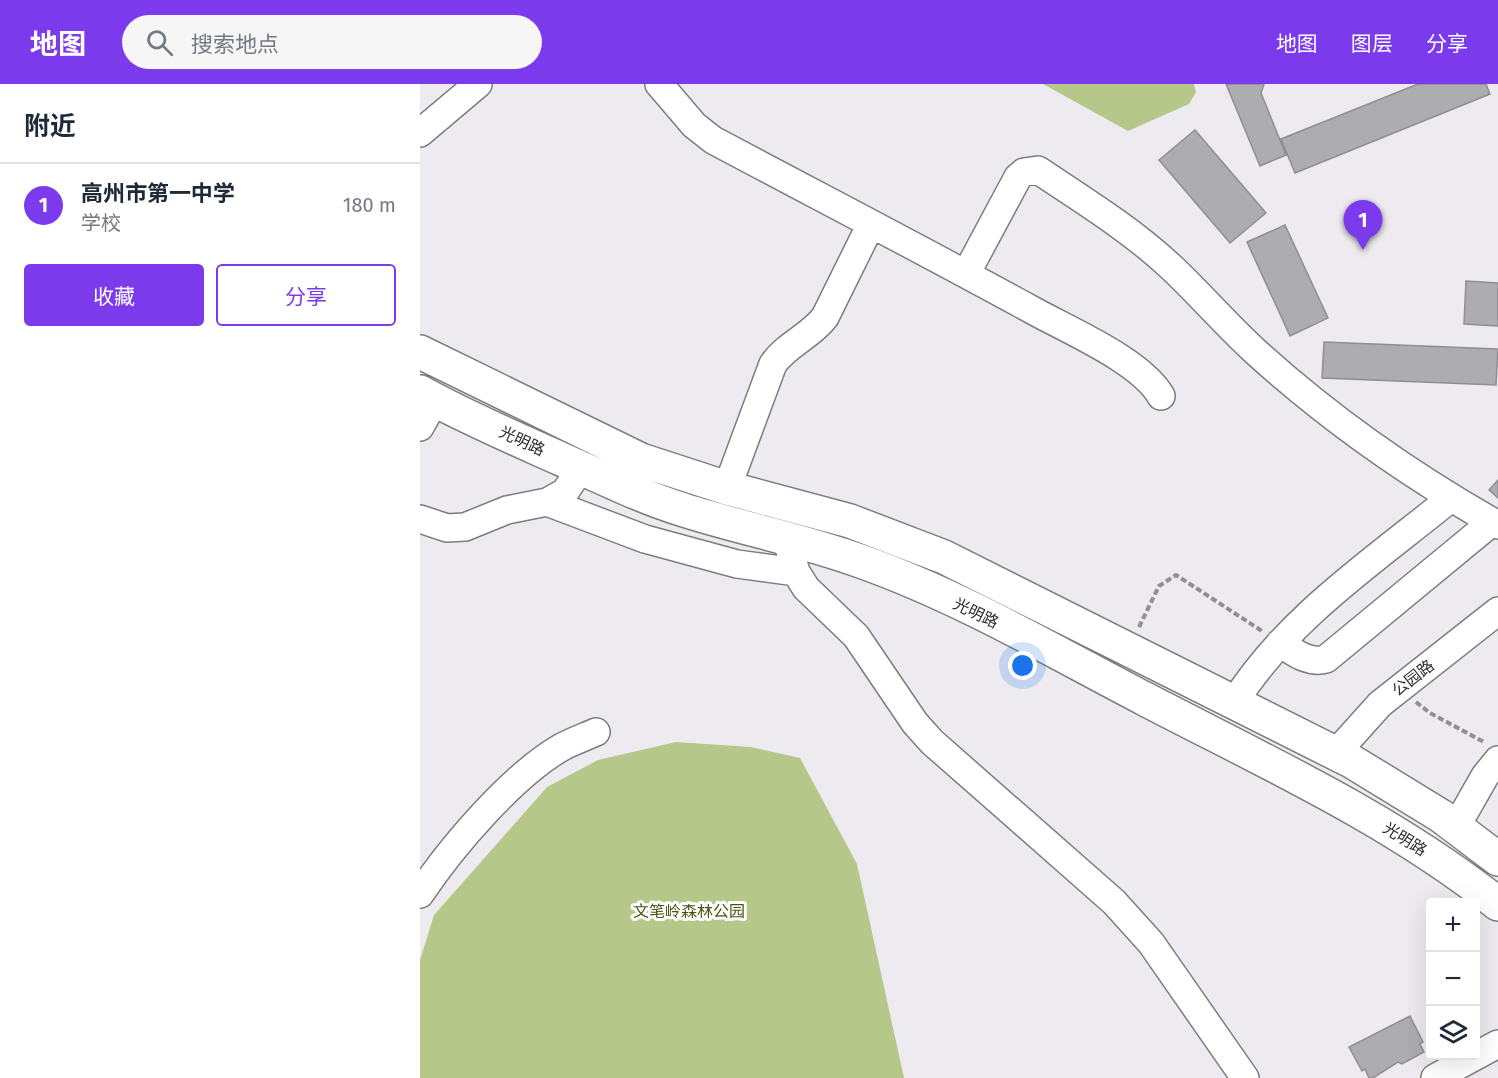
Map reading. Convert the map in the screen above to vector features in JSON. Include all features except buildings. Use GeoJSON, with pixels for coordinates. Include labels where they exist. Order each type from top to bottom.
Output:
{"type":"FeatureCollection","features":[{"type":"Feature","properties":{"kind":"main road","name":"光明路"},"geometry":{"type":"LineString","coordinates":[[420,352],[641,460],[727,488],[850,521],[944,557],[1336,753],[1398,787],[1498,859]]}},
{"type":"Feature","properties":{"kind":"main road","name":"光明路"},"geometry":{"type":"LineString","coordinates":[[425,407],[673,506],[786,537],[901,577],[1022,635],[1351,806],[1458,873],[1498,904]]}},
{"type":"Feature","properties":{"kind":"street"},"geometry":{"type":"LineString","coordinates":[[420,134],[478,84]]}},
{"type":"Feature","properties":{"kind":"street"},"geometry":{"type":"LineString","coordinates":[[669,89],[713,140],[966,274],[1127,363],[1155,386],[1161,396]]}},
{"type":"Feature","properties":{"kind":"street"},"geometry":{"type":"LineString","coordinates":[[966,274],[1018,177],[1024,172],[1038,170],[1088,202],[1169,265],[1257,353],[1344,423],[1451,498],[1495,523],[1326,658],[1314,661],[1280,643]]}},
{"type":"Feature","properties":{"kind":"street"},"geometry":{"type":"LineString","coordinates":[[727,488],[773,364],[787,349],[817,328],[871,224]]}},
{"type":"Feature","properties":{"kind":"street"},"geometry":{"type":"LineString","coordinates":[[420,519],[447,528],[465,527],[507,510],[547,502],[565,492],[581,468]]}},
{"type":"Feature","properties":{"kind":"street"},"geometry":{"type":"LineString","coordinates":[[1234,703],[1260,664],[1280,643],[1322,604],[1451,498]]}},
{"type":"Feature","properties":{"kind":"street"},"geometry":{"type":"LineString","coordinates":[[547,502],[680,548],[737,564],[796,572]]}},
{"type":"Feature","properties":{"kind":"street"},"geometry":{"type":"LineString","coordinates":[[786,537],[796,572],[806,588],[856,636],[915,723],[932,742],[1051,848],[1081,870],[1136,927],[1197,1008],[1245,1078]]}},
{"type":"Feature","properties":{"kind":"street","name":"公园路"},"geometry":{"type":"LineString","coordinates":[[1336,753],[1362,722],[1403,686],[1498,611]]}},
{"type":"Feature","properties":{"kind":"street"},"geometry":{"type":"LineString","coordinates":[[420,894],[439,866],[485,813],[533,769],[561,748],[596,732]]}},
{"type":"Feature","properties":{"kind":"street"},"geometry":{"type":"LineString","coordinates":[[1456,827],[1485,776],[1494,753]]}},
{"type":"Feature","properties":{"kind":"street"},"geometry":{"type":"LineString","coordinates":[[1435,1078],[1498,1044]]}},
{"type":"Feature","properties":{"kind":"path"},"geometry":{"type":"LineString","coordinates":[[1128,650],[1159,586],[1176,575],[1280,643]]}},
{"type":"Feature","properties":{"kind":"path"},"geometry":{"type":"LineString","coordinates":[[1403,686],[1430,713],[1494,753]]}},
{"type":"Feature","properties":{"kind":"green space"},"geometry":{"type":"Polygon","coordinates":[[[1043,84],[1194,84],[1196,92],[1189,104],[1128,131],[1043,84]]]}},
{"type":"Feature","properties":{"kind":"green space","name":"文笔岭森林公园"},"geometry":{"type":"Polygon","coordinates":[[[676,742],[751,747],[800,758],[857,864],[904,1078],[420,1078],[420,960],[434,915],[547,787],[598,760],[676,742]]]}},
{"type":"Feature","properties":{"kind":"place","name":"高州市第一中学"},"geometry":{"type":"Point","coordinates":[1363,250]}}]}
